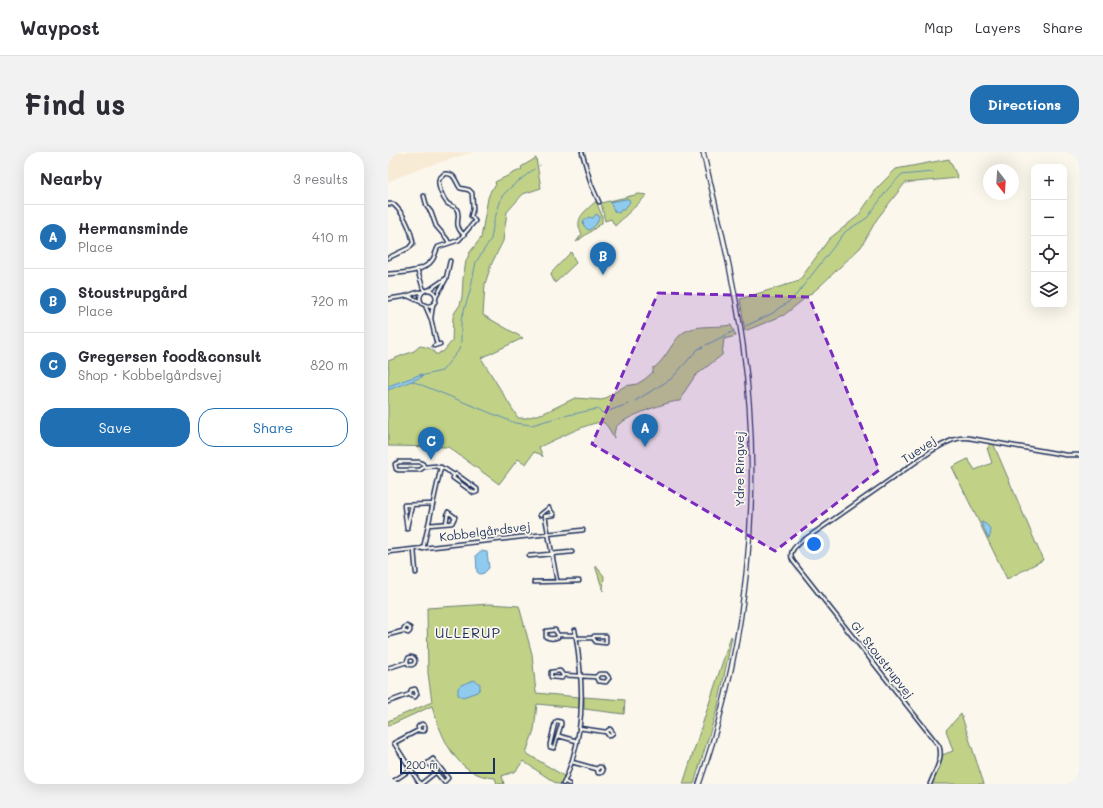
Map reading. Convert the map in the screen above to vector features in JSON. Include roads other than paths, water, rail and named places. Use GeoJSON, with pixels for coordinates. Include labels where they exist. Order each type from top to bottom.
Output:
{"type":"FeatureCollection","features":[{"type":"Feature","properties":{"kind":"street"},"geometry":{"type":"LineString","coordinates":[[582,152],[591,184],[599,202]]}},
{"type":"Feature","properties":{"kind":"street","name":"Ydre Ringvej"},"geometry":{"type":"LineString","coordinates":[[699,784],[722,706],[738,634],[748,555],[751,482],[749,403],[743,343],[731,275],[703,152]]}},
{"type":"Feature","properties":{"kind":"street"},"geometry":{"type":"LineString","coordinates":[[388,274],[404,273],[417,269],[430,262],[438,247],[459,240],[464,235],[475,222],[472,216],[472,193],[469,190],[460,188],[455,177],[451,174],[444,174],[439,179],[438,185],[447,202],[454,206],[457,211],[457,226],[464,235]]}},
{"type":"Feature","properties":{"kind":"street"},"geometry":{"type":"LineString","coordinates":[[424,196],[427,207],[431,212],[436,226],[447,238],[449,243]]}},
{"type":"Feature","properties":{"kind":"street"},"geometry":{"type":"LineString","coordinates":[[388,204],[393,204],[403,217],[409,229],[413,243],[409,248],[388,258]]}},
{"type":"Feature","properties":{"kind":"street"},"geometry":{"type":"LineString","coordinates":[[431,319],[433,303],[446,279],[450,261]]}},
{"type":"Feature","properties":{"kind":"street"},"geometry":{"type":"LineString","coordinates":[[417,269],[423,292],[420,297],[421,302]]}},
{"type":"Feature","properties":{"kind":"street"},"geometry":{"type":"LineString","coordinates":[[388,299],[429,290],[446,279]]}},
{"type":"Feature","properties":{"kind":"street"},"geometry":{"type":"LineString","coordinates":[[429,290],[434,293],[436,298]]}},
{"type":"Feature","properties":{"kind":"street"},"geometry":{"type":"LineString","coordinates":[[407,296],[425,305],[431,319],[437,345]]}},
{"type":"Feature","properties":{"kind":"street"},"geometry":{"type":"LineString","coordinates":[[425,305],[433,303]]}},
{"type":"Feature","properties":{"kind":"street","name":"Tuevej"},"geometry":{"type":"LineString","coordinates":[[792,551],[798,544],[923,457],[954,439],[962,437],[1066,455],[1079,455]]}},
{"type":"Feature","properties":{"kind":"street"},"geometry":{"type":"LineString","coordinates":[[424,467],[420,462],[398,462],[394,466],[398,470],[420,470],[424,467],[441,467],[454,475],[456,474],[477,489],[477,492],[474,493],[453,478],[454,475]]}},
{"type":"Feature","properties":{"kind":"street","name":"Kobbelgårdsvej"},"geometry":{"type":"LineString","coordinates":[[423,549],[441,467]]}},
{"type":"Feature","properties":{"kind":"street"},"geometry":{"type":"LineString","coordinates":[[412,505],[407,530],[404,505],[433,504]]}},
{"type":"Feature","properties":{"kind":"street","name":"Kobbelgårdsvej"},"geometry":{"type":"LineString","coordinates":[[550,508],[554,515],[545,516],[540,515],[550,508]]}},
{"type":"Feature","properties":{"kind":"street","name":"Kobbelgårdsvej"},"geometry":{"type":"LineString","coordinates":[[428,525],[446,524],[452,523],[456,518],[448,512],[446,524]]}},
{"type":"Feature","properties":{"kind":"street","name":"Kobbelgårdsvej"},"geometry":{"type":"LineString","coordinates":[[545,516],[557,582]]}},
{"type":"Feature","properties":{"kind":"street","name":"Kobbelgårdsvej"},"geometry":{"type":"LineString","coordinates":[[388,552],[583,530]]}},
{"type":"Feature","properties":{"kind":"street"},"geometry":{"type":"LineString","coordinates":[[414,550],[416,573]]}},
{"type":"Feature","properties":{"kind":"street","name":"Gl. Stoustrupvej"},"geometry":{"type":"LineString","coordinates":[[792,551],[793,561],[939,746],[941,751],[940,758],[930,784]]}},
{"type":"Feature","properties":{"kind":"street"},"geometry":{"type":"LineString","coordinates":[[529,556],[572,552]]}},
{"type":"Feature","properties":{"kind":"street"},"geometry":{"type":"LineString","coordinates":[[534,582],[579,581]]}},
{"type":"Feature","properties":{"kind":"street"},"geometry":{"type":"LineString","coordinates":[[558,635],[555,630],[546,631],[546,637],[548,638],[555,638],[558,637],[558,635],[593,638],[594,636],[606,636],[606,643],[596,642],[593,638]]}},
{"type":"Feature","properties":{"kind":"street"},"geometry":{"type":"LineString","coordinates":[[569,784],[564,783],[572,762],[577,741],[582,707],[582,676],[575,630]]}},
{"type":"Feature","properties":{"kind":"street"},"geometry":{"type":"LineString","coordinates":[[388,635],[404,631]]}},
{"type":"Feature","properties":{"kind":"street"},"geometry":{"type":"LineString","coordinates":[[388,668],[407,662]]}},
{"type":"Feature","properties":{"kind":"street"},"geometry":{"type":"LineString","coordinates":[[563,675],[560,671],[551,672],[551,677],[553,678],[562,678],[563,675],[596,677],[599,674],[606,674],[609,678],[606,682],[598,681],[596,677]]}},
{"type":"Feature","properties":{"kind":"street"},"geometry":{"type":"LineString","coordinates":[[388,702],[410,694]]}},
{"type":"Feature","properties":{"kind":"street"},"geometry":{"type":"LineString","coordinates":[[557,721],[561,722],[559,736],[554,748],[550,747],[555,723],[557,721]]}},
{"type":"Feature","properties":{"kind":"street"},"geometry":{"type":"LineString","coordinates":[[579,728],[606,732]]}},
{"type":"Feature","properties":{"kind":"street"},"geometry":{"type":"LineString","coordinates":[[419,730],[394,743],[410,770],[421,784],[436,772]]}},
{"type":"Feature","properties":{"kind":"street"},"geometry":{"type":"LineString","coordinates":[[559,736],[577,741]]}},
{"type":"Feature","properties":{"kind":"street"},"geometry":{"type":"LineString","coordinates":[[433,759],[448,778],[444,782],[436,772],[428,763],[433,759]]}},
{"type":"Feature","properties":{"kind":"street"},"geometry":{"type":"LineString","coordinates":[[572,762],[597,769]]}},
{"type":"Feature","properties":{"kind":"street"},"geometry":{"type":"LineString","coordinates":[[390,784],[410,770]]}},
{"type":"Feature","properties":{"kind":"water"},"geometry":{"type":"Polygon","coordinates":[[[629,199],[630,202],[624,210],[621,210],[619,213],[614,211],[610,202],[629,199]]]}},
{"type":"Feature","properties":{"kind":"water"},"geometry":{"type":"Polygon","coordinates":[[[596,214],[599,216],[597,223],[594,227],[588,230],[584,226],[583,222],[588,217],[593,218],[596,214]]]}},
{"type":"Feature","properties":{"kind":"water"},"geometry":{"type":"Polygon","coordinates":[[[422,374],[422,377],[388,390],[388,386],[422,374]]]}},
{"type":"Feature","properties":{"kind":"water"},"geometry":{"type":"Polygon","coordinates":[[[981,522],[990,528],[991,533],[989,538],[988,538],[981,522]]]}},
{"type":"Feature","properties":{"kind":"water"},"geometry":{"type":"Polygon","coordinates":[[[481,551],[487,552],[489,568],[484,573],[480,574],[477,572],[476,555],[481,551]]]}},
{"type":"Feature","properties":{"kind":"water"},"geometry":{"type":"Polygon","coordinates":[[[474,680],[480,684],[480,689],[477,692],[463,697],[458,695],[458,688],[461,685],[474,680]]]}},
{"type":"Feature","properties":{"kind":"waterway"},"geometry":{"type":"LineString","coordinates":[[420,376],[442,371],[459,350],[461,343],[461,320],[470,291],[476,262],[491,239],[494,221],[502,196],[534,169]]}},
{"type":"Feature","properties":{"kind":"waterway"},"geometry":{"type":"LineString","coordinates":[[746,326],[773,313],[796,295],[846,231],[867,218],[888,189],[901,175],[933,172]]}},
{"type":"Feature","properties":{"kind":"waterway"},"geometry":{"type":"LineString","coordinates":[[706,345],[734,331]]}},
{"type":"Feature","properties":{"kind":"waterway"},"geometry":{"type":"LineString","coordinates":[[635,401],[671,379],[698,349],[703,347]]}},
{"type":"Feature","properties":{"kind":"waterway"},"geometry":{"type":"LineString","coordinates":[[412,381],[515,423],[532,425],[559,417],[597,409],[603,413],[628,404]]}},
{"type":"Feature","properties":{"kind":"place","name":"Stoustrupgård"},"geometry":{"type":"Point","coordinates":[603,275]}},
{"type":"Feature","properties":{"kind":"place","name":"Hermansminde"},"geometry":{"type":"Point","coordinates":[645,447]}},
{"type":"Feature","properties":{"kind":"place","name":"Gregersen food&consult"},"geometry":{"type":"Point","coordinates":[431,460]}},
{"type":"Feature","properties":{"kind":"district","name":"ULLERUP"},"geometry":{"type":"Point","coordinates":[468,633]}}]}
